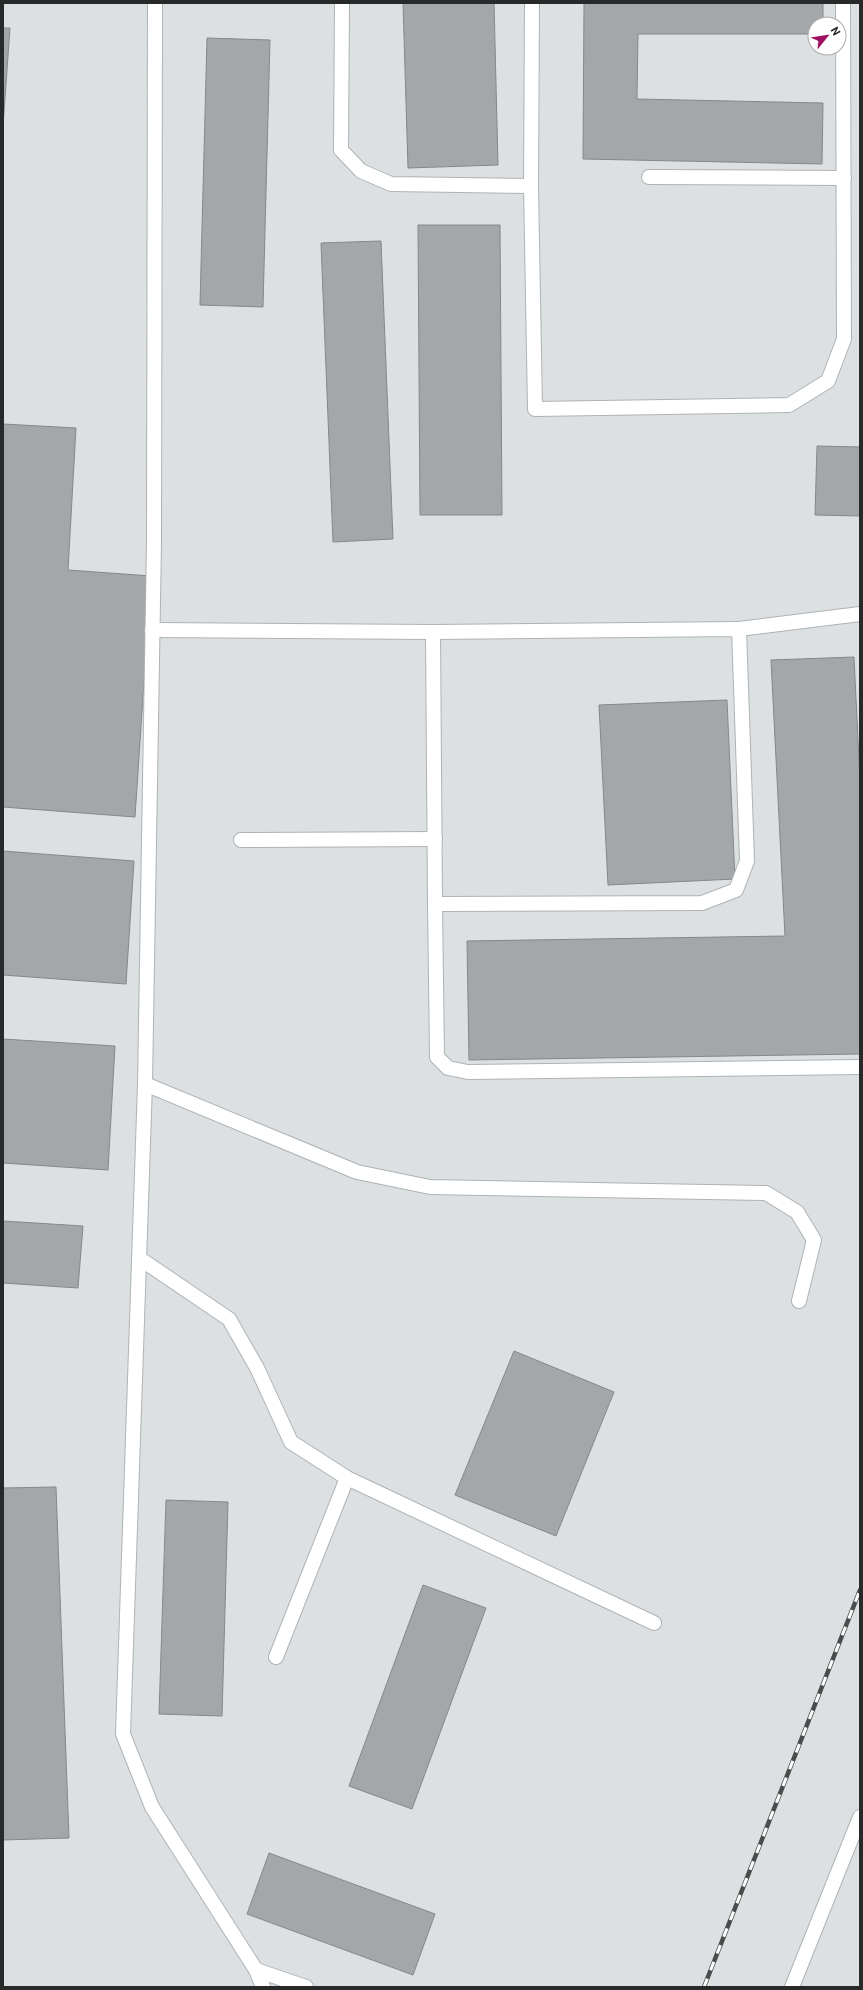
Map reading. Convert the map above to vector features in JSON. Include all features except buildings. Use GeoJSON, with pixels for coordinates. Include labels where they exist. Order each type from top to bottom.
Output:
{"type":"FeatureCollection","features":[{"type":"Feature","properties":{"kind":"lane"},"geometry":{"type":"LineString","coordinates":[[155,3],[154,526],[145,1084],[122,1734],[152,1807],[256,1970],[263,1987]]}},
{"type":"Feature","properties":{"kind":"lane"},"geometry":{"type":"LineString","coordinates":[[342,3],[341,150],[361,171],[391,184],[531,186]]}},
{"type":"Feature","properties":{"kind":"lane"},"geometry":{"type":"LineString","coordinates":[[532,3],[531,186],[535,409],[789,405],[828,381],[844,339],[842,3]]}},
{"type":"Feature","properties":{"kind":"lane"},"geometry":{"type":"LineString","coordinates":[[649,177],[844,178]]}},
{"type":"Feature","properties":{"kind":"lane"},"geometry":{"type":"LineString","coordinates":[[152,630],[433,632],[739,629],[860,614]]}},
{"type":"Feature","properties":{"kind":"lane"},"geometry":{"type":"LineString","coordinates":[[435,904],[702,903],[736,890],[747,861],[739,629]]}},
{"type":"Feature","properties":{"kind":"lane"},"geometry":{"type":"LineString","coordinates":[[433,632],[437,1057],[448,1068],[468,1072],[860,1067]]}},
{"type":"Feature","properties":{"kind":"lane"},"geometry":{"type":"LineString","coordinates":[[241,840],[435,839]]}},
{"type":"Feature","properties":{"kind":"lane"},"geometry":{"type":"LineString","coordinates":[[145,1084],[357,1172],[430,1187],[766,1193],[797,1212],[814,1240],[799,1301]]}},
{"type":"Feature","properties":{"kind":"lane"},"geometry":{"type":"LineString","coordinates":[[139,1258],[230,1319],[257,1368],[291,1442],[347,1478],[654,1623]]}},
{"type":"Feature","properties":{"kind":"lane"},"geometry":{"type":"LineString","coordinates":[[276,1657],[347,1478]]}},
{"type":"Feature","properties":{"kind":"lane"},"geometry":{"type":"LineString","coordinates":[[792,1987],[860,1817]]}},
{"type":"Feature","properties":{"kind":"lane"},"geometry":{"type":"LineString","coordinates":[[256,1970],[306,1987]]}},
{"type":"Feature","properties":{"kind":"railway"},"geometry":{"type":"LineString","coordinates":[[704,1987],[860,1590]]}}]}
